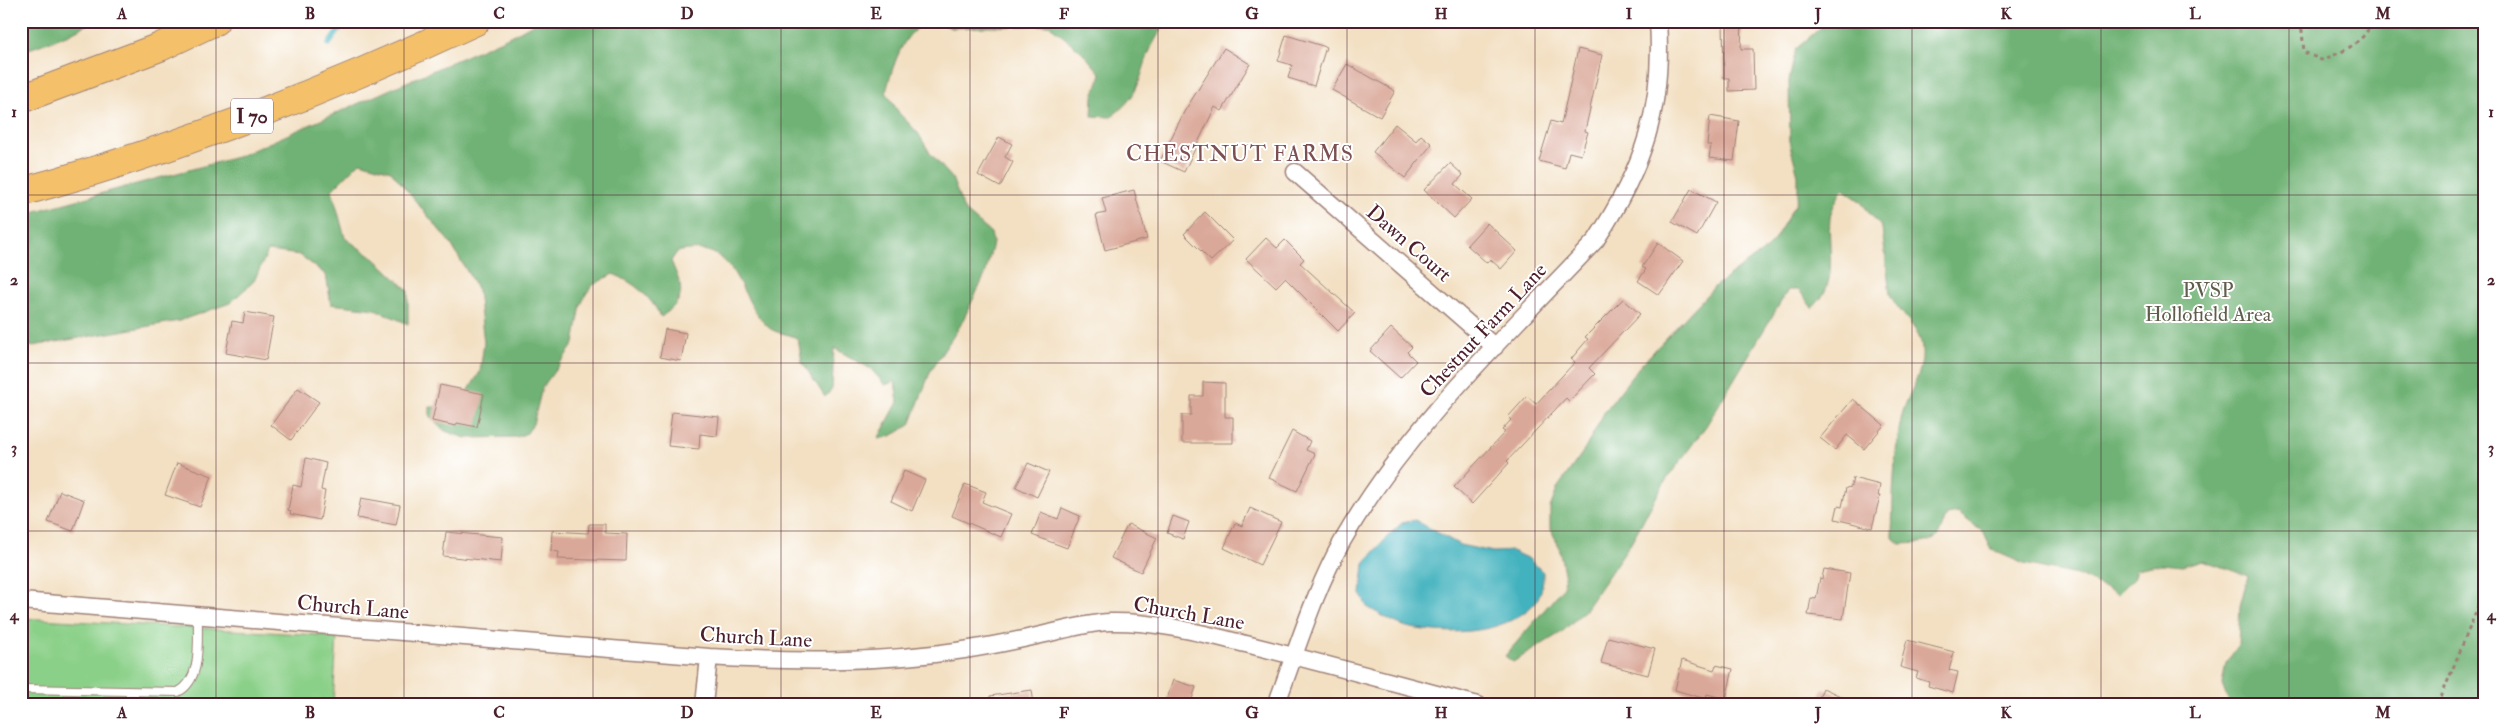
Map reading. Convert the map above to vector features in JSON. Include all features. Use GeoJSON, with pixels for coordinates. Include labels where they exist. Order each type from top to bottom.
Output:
{"type":"FeatureCollection","features":[{"type":"Feature","properties":{"kind":"highway"},"geometry":{"type":"LineString","coordinates":[[21,99],[160,47],[215,21]]}},
{"type":"Feature","properties":{"kind":"highway","name":"I 70"},"geometry":{"type":"LineString","coordinates":[[21,192],[191,139],[310,94],[476,21]]}},
{"type":"Feature","properties":{"kind":"street","name":"Chestnut Farm Lane"},"geometry":{"type":"LineString","coordinates":[[1276,705],[1320,590],[1342,542],[1367,499],[1422,427],[1596,240],[1618,206],[1633,176],[1651,126],[1660,46],[1658,21]]}},
{"type":"Feature","properties":{"kind":"street","name":"Dawn Court"},"geometry":{"type":"LineString","coordinates":[[1295,172],[1495,347]]}},
{"type":"Feature","properties":{"kind":"street","name":"Church Lane"},"geometry":{"type":"LineString","coordinates":[[21,601],[709,657],[845,661],[916,657],[1007,643],[1109,622],[1144,623],[1186,630],[1295,656],[1478,705]]}},
{"type":"Feature","properties":{"kind":"street"},"geometry":{"type":"LineString","coordinates":[[704,705],[709,657]]}},
{"type":"Feature","properties":{"kind":"lane"},"geometry":{"type":"LineString","coordinates":[[21,689],[178,692],[187,687],[193,678],[198,616]]}},
{"type":"Feature","properties":{"kind":"path"},"geometry":{"type":"LineString","coordinates":[[2301,21],[2304,52],[2321,60],[2335,55],[2361,40],[2372,21]]}},
{"type":"Feature","properties":{"kind":"path"},"geometry":{"type":"LineString","coordinates":[[2438,705],[2484,592]]}},
{"type":"Feature","properties":{"kind":"green space"},"geometry":{"type":"Polygon","coordinates":[[[21,21],[94,21],[67,35],[21,52],[21,21]]]}},
{"type":"Feature","properties":{"kind":"green space"},"geometry":{"type":"Polygon","coordinates":[[[538,21],[1180,21],[1164,24],[1150,51],[1136,89],[1127,102],[1111,117],[1092,116],[1093,96],[1101,74],[1081,51],[1049,25],[951,28],[936,23],[924,24],[914,31],[906,41],[899,53],[886,92],[899,113],[918,133],[930,153],[952,178],[964,210],[991,233],[993,243],[985,275],[960,326],[931,370],[910,425],[891,436],[878,439],[898,402],[895,381],[885,385],[871,369],[834,348],[832,389],[825,397],[802,362],[798,339],[774,331],[767,326],[756,313],[733,272],[724,261],[713,253],[697,250],[677,252],[671,261],[681,292],[676,304],[661,317],[641,291],[621,277],[613,274],[593,285],[581,305],[574,344],[542,388],[533,424],[527,433],[517,437],[466,438],[445,431],[430,417],[430,407],[453,407],[463,399],[480,372],[484,343],[478,290],[451,244],[391,171],[360,162],[332,190],[345,238],[375,259],[408,290],[408,324],[375,309],[331,304],[326,275],[300,255],[268,251],[254,281],[230,303],[179,321],[21,348],[21,215],[237,157],[513,35],[538,21]]]}},
{"type":"Feature","properties":{"kind":"green space","name":"PVSP Hollofield Area"},"geometry":{"type":"Polygon","coordinates":[[[1828,21],[2484,21],[2484,705],[2230,705],[2222,684],[2226,663],[2238,646],[2240,606],[2248,576],[2202,560],[2182,566],[2162,564],[2136,569],[2133,579],[2118,594],[2077,575],[2024,564],[1992,550],[1983,532],[1958,513],[1947,515],[1936,538],[1921,543],[1900,544],[1892,537],[1897,445],[1902,415],[1921,367],[1921,341],[1914,327],[1898,308],[1890,294],[1882,228],[1860,201],[1843,189],[1835,203],[1830,218],[1829,277],[1821,299],[1812,308],[1799,290],[1788,290],[1706,426],[1664,483],[1630,544],[1584,611],[1562,632],[1513,662],[1505,656],[1563,588],[1565,578],[1559,547],[1550,527],[1550,508],[1558,487],[1585,449],[1605,411],[1639,367],[1714,287],[1773,242],[1795,205],[1798,195],[1798,175],[1790,145],[1789,81],[1796,49],[1828,21]]]}},
{"type":"Feature","properties":{"kind":"green space"},"geometry":{"type":"Polygon","coordinates":[[[21,618],[337,636],[333,705],[21,705],[21,618]]]}},
{"type":"Feature","properties":{"kind":"water"},"geometry":{"type":"Polygon","coordinates":[[[1415,520],[1460,545],[1493,552],[1512,551],[1529,559],[1543,572],[1542,589],[1539,597],[1522,614],[1508,622],[1492,627],[1460,632],[1443,632],[1405,627],[1367,607],[1361,594],[1364,564],[1402,523],[1415,520]]]}},
{"type":"Feature","properties":{"kind":"building"},"geometry":{"type":"Polygon","coordinates":[[[1723,21],[1742,21],[1741,49],[1753,49],[1754,90],[1729,91],[1729,78],[1724,78],[1723,21]]]}},
{"type":"Feature","properties":{"kind":"building"},"geometry":{"type":"Polygon","coordinates":[[[1286,35],[1326,47],[1314,86],[1288,78],[1292,65],[1278,61],[1286,35]]]}},
{"type":"Feature","properties":{"kind":"building"},"geometry":{"type":"Polygon","coordinates":[[[1224,48],[1250,64],[1222,111],[1215,107],[1184,172],[1160,161],[1184,112],[1224,48]]]}},
{"type":"Feature","properties":{"kind":"building"},"geometry":{"type":"Polygon","coordinates":[[[1578,49],[1602,55],[1585,131],[1588,132],[1581,155],[1569,152],[1565,168],[1539,161],[1551,121],[1561,124],[1578,49]]]}},
{"type":"Feature","properties":{"kind":"building"},"geometry":{"type":"Polygon","coordinates":[[[1347,64],[1395,91],[1380,117],[1332,90],[1347,64]]]}},
{"type":"Feature","properties":{"kind":"building"},"geometry":{"type":"Polygon","coordinates":[[[1710,116],[1739,121],[1734,161],[1709,158],[1711,145],[1707,145],[1710,116]]]}},
{"type":"Feature","properties":{"kind":"building"},"geometry":{"type":"Polygon","coordinates":[[[1395,124],[1416,141],[1421,135],[1432,144],[1405,178],[1373,152],[1395,124]]]}},
{"type":"Feature","properties":{"kind":"building"},"geometry":{"type":"Polygon","coordinates":[[[999,137],[1012,144],[1005,157],[1013,162],[1000,187],[978,175],[999,137]]]}},
{"type":"Feature","properties":{"kind":"building"},"geometry":{"type":"Polygon","coordinates":[[[1450,163],[1463,175],[1455,184],[1472,199],[1454,218],[1424,190],[1450,163]]]}},
{"type":"Feature","properties":{"kind":"building"},"geometry":{"type":"Polygon","coordinates":[[[1691,189],[1716,202],[1697,236],[1672,222],[1691,189]]]}},
{"type":"Feature","properties":{"kind":"building"},"geometry":{"type":"Polygon","coordinates":[[[1134,190],[1147,239],[1105,250],[1096,215],[1106,213],[1102,198],[1134,190]]]}},
{"type":"Feature","properties":{"kind":"building"},"geometry":{"type":"Polygon","coordinates":[[[1205,212],[1233,240],[1211,261],[1184,234],[1205,212]]]}},
{"type":"Feature","properties":{"kind":"building"},"geometry":{"type":"Polygon","coordinates":[[[1487,223],[1517,251],[1501,269],[1490,259],[1487,263],[1467,245],[1487,223]]]}},
{"type":"Feature","properties":{"kind":"building"},"geometry":{"type":"Polygon","coordinates":[[[1266,238],[1277,248],[1285,240],[1304,259],[1300,263],[1355,313],[1338,331],[1285,278],[1276,287],[1246,259],[1266,238]]]}},
{"type":"Feature","properties":{"kind":"building"},"geometry":{"type":"Polygon","coordinates":[[[1658,243],[1683,261],[1659,295],[1638,281],[1646,269],[1642,267],[1658,243]]]}},
{"type":"Feature","properties":{"kind":"building"},"geometry":{"type":"Polygon","coordinates":[[[1623,299],[1640,314],[1589,368],[1595,374],[1569,401],[1566,398],[1507,461],[1509,463],[1472,504],[1454,487],[1505,432],[1502,430],[1511,420],[1508,417],[1527,396],[1536,404],[1575,362],[1571,359],[1588,339],[1585,337],[1623,299]]]}},
{"type":"Feature","properties":{"kind":"building"},"geometry":{"type":"Polygon","coordinates":[[[245,312],[274,317],[266,360],[226,353],[232,321],[243,323],[245,312]]]}},
{"type":"Feature","properties":{"kind":"building"},"geometry":{"type":"Polygon","coordinates":[[[1391,328],[1412,347],[1407,352],[1416,361],[1400,378],[1370,351],[1391,328]]]}},
{"type":"Feature","properties":{"kind":"building"},"geometry":{"type":"Polygon","coordinates":[[[665,329],[686,333],[681,361],[660,357],[665,329]]]}},
{"type":"Feature","properties":{"kind":"building"},"geometry":{"type":"Polygon","coordinates":[[[1203,382],[1225,383],[1225,417],[1233,417],[1233,443],[1182,443],[1182,415],[1191,415],[1191,396],[1203,396],[1203,382]]]}},
{"type":"Feature","properties":{"kind":"building"},"geometry":{"type":"Polygon","coordinates":[[[440,385],[484,394],[477,427],[457,423],[456,426],[432,421],[440,385]]]}},
{"type":"Feature","properties":{"kind":"building"},"geometry":{"type":"Polygon","coordinates":[[[298,388],[319,402],[291,440],[271,425],[298,388]]]}},
{"type":"Feature","properties":{"kind":"building"},"geometry":{"type":"Polygon","coordinates":[[[1853,399],[1884,425],[1864,449],[1847,435],[1835,450],[1820,438],[1853,399]]]}},
{"type":"Feature","properties":{"kind":"building"},"geometry":{"type":"Polygon","coordinates":[[[672,412],[719,417],[717,436],[700,434],[699,449],[668,446],[672,412]]]}},
{"type":"Feature","properties":{"kind":"building"},"geometry":{"type":"Polygon","coordinates":[[[1292,431],[1310,441],[1306,450],[1315,454],[1297,491],[1269,478],[1292,431]]]}},
{"type":"Feature","properties":{"kind":"building"},"geometry":{"type":"Polygon","coordinates":[[[306,458],[326,463],[321,490],[325,491],[320,520],[290,514],[291,511],[288,510],[293,485],[301,487],[306,458]]]}},
{"type":"Feature","properties":{"kind":"building"},"geometry":{"type":"Polygon","coordinates":[[[177,463],[212,476],[200,507],[165,495],[177,463]]]}},
{"type":"Feature","properties":{"kind":"building"},"geometry":{"type":"Polygon","coordinates":[[[1028,463],[1049,472],[1037,497],[1016,487],[1028,463]]]}},
{"type":"Feature","properties":{"kind":"building"},"geometry":{"type":"Polygon","coordinates":[[[904,471],[925,480],[912,511],[891,501],[904,471]]]}},
{"type":"Feature","properties":{"kind":"building"},"geometry":{"type":"Polygon","coordinates":[[[1853,478],[1880,485],[1878,496],[1880,496],[1872,528],[1835,519],[1838,506],[1842,507],[1846,488],[1851,487],[1853,478]]]}},
{"type":"Feature","properties":{"kind":"building"},"geometry":{"type":"Polygon","coordinates":[[[965,484],[986,492],[982,502],[1011,514],[1001,537],[952,516],[965,484]]]}},
{"type":"Feature","properties":{"kind":"building"},"geometry":{"type":"Polygon","coordinates":[[[60,491],[84,500],[73,531],[48,522],[60,491]]]}},
{"type":"Feature","properties":{"kind":"building"},"geometry":{"type":"Polygon","coordinates":[[[361,498],[400,505],[396,525],[357,518],[361,498]]]}},
{"type":"Feature","properties":{"kind":"building"},"geometry":{"type":"Polygon","coordinates":[[[1062,508],[1080,516],[1067,548],[1032,535],[1041,512],[1058,519],[1062,508]]]}},
{"type":"Feature","properties":{"kind":"building"},"geometry":{"type":"Polygon","coordinates":[[[1250,508],[1281,522],[1260,565],[1224,548],[1235,523],[1242,526],[1250,508]]]}},
{"type":"Feature","properties":{"kind":"building"},"geometry":{"type":"Polygon","coordinates":[[[1173,516],[1189,522],[1183,539],[1167,533],[1173,516]]]}},
{"type":"Feature","properties":{"kind":"building"},"geometry":{"type":"Polygon","coordinates":[[[589,524],[605,524],[605,533],[627,534],[626,561],[558,559],[559,552],[551,551],[552,531],[588,533],[589,524]]]}},
{"type":"Feature","properties":{"kind":"building"},"geometry":{"type":"Polygon","coordinates":[[[1128,524],[1157,538],[1141,572],[1111,558],[1128,524]]]}},
{"type":"Feature","properties":{"kind":"building"},"geometry":{"type":"Polygon","coordinates":[[[446,532],[503,537],[501,562],[443,556],[446,532]]]}},
{"type":"Feature","properties":{"kind":"building"},"geometry":{"type":"Polygon","coordinates":[[[1824,569],[1850,573],[1843,619],[1808,615],[1811,598],[1816,599],[1820,578],[1822,579],[1824,569]]]}},
{"type":"Feature","properties":{"kind":"building"},"geometry":{"type":"Polygon","coordinates":[[[1608,637],[1655,649],[1648,675],[1601,663],[1608,637]]]}},
{"type":"Feature","properties":{"kind":"building"},"geometry":{"type":"Polygon","coordinates":[[[1907,640],[1954,652],[1949,670],[1958,672],[1953,693],[1928,686],[1929,682],[1916,678],[1918,672],[1900,667],[1907,640]]]}},
{"type":"Feature","properties":{"kind":"building"},"geometry":{"type":"Polygon","coordinates":[[[1682,660],[1714,670],[1716,665],[1733,669],[1726,699],[1707,694],[1706,699],[1675,690],[1682,660]]]}},
{"type":"Feature","properties":{"kind":"building"},"geometry":{"type":"Polygon","coordinates":[[[1173,680],[1196,687],[1190,705],[1166,702],[1173,680]]]}},
{"type":"Feature","properties":{"kind":"building"},"geometry":{"type":"Polygon","coordinates":[[[1823,688],[1860,705],[1816,705],[1823,688]]]}},
{"type":"Feature","properties":{"kind":"building"},"geometry":{"type":"Polygon","coordinates":[[[1032,690],[1034,705],[990,705],[990,696],[1032,690]]]}},
{"type":"Feature","properties":{"kind":"waterway"},"geometry":{"type":"LineString","coordinates":[[329,44],[345,21]]}},
{"type":"Feature","properties":{"kind":"district","name":"CHESTNUT FARMS"},"geometry":{"type":"Point","coordinates":[1240,153]}}]}
